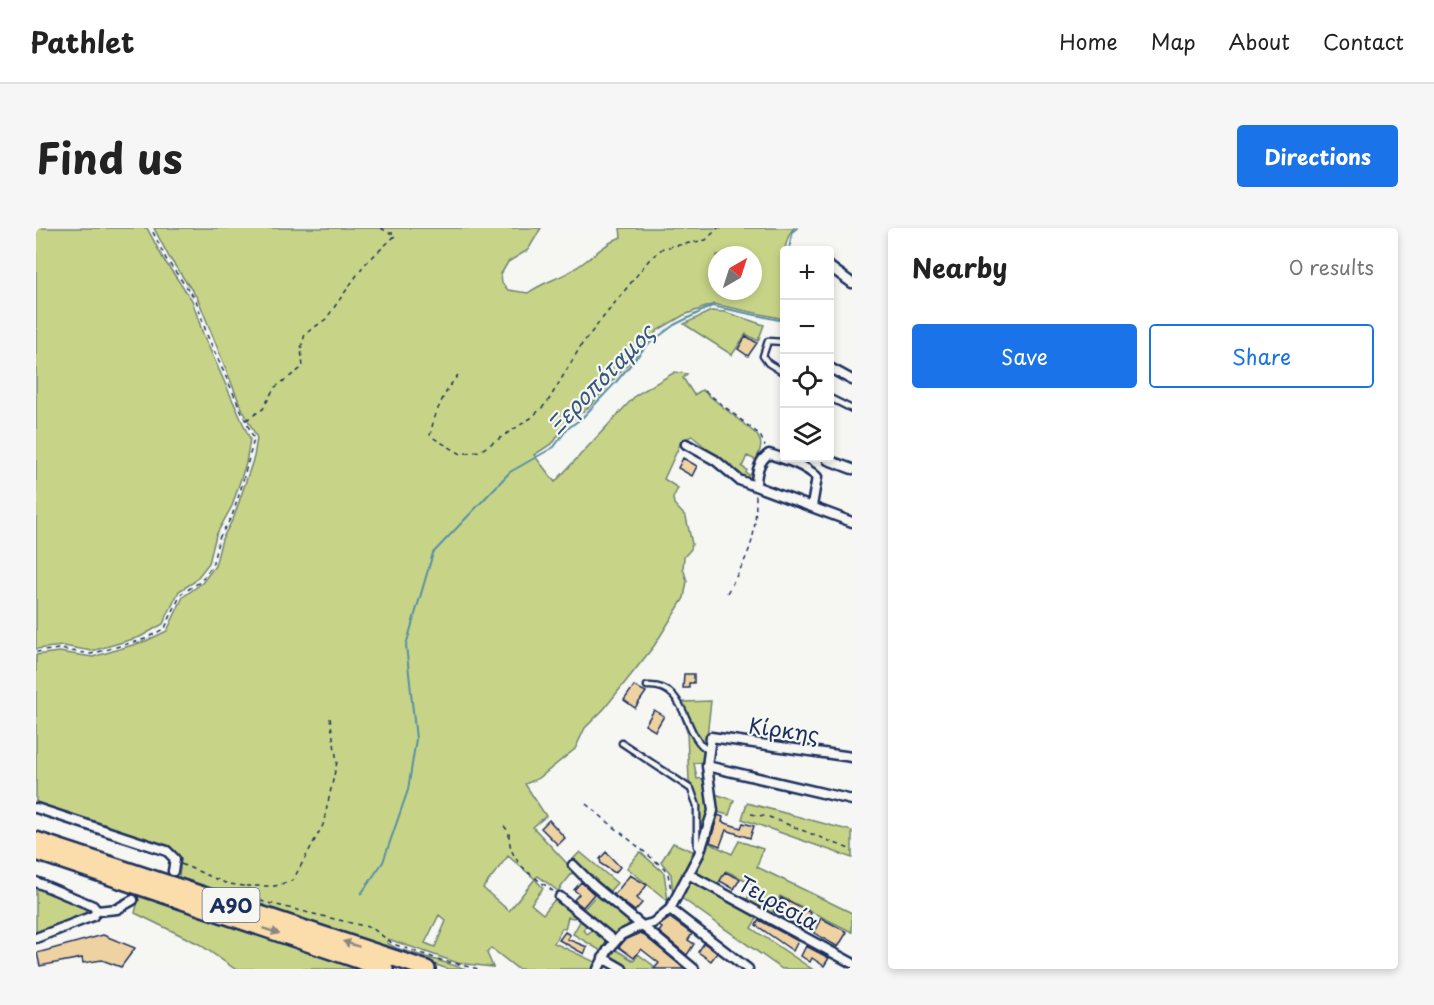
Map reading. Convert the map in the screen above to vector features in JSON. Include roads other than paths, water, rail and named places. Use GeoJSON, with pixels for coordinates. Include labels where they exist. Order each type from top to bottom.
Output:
{"type":"FeatureCollection","features":[{"type":"Feature","properties":{"kind":"highway","name":"Α90"},"geometry":{"type":"LineString","coordinates":[[36,840],[426,969]]}},
{"type":"Feature","properties":{"kind":"highway","name":"Α90"},"geometry":{"type":"LineString","coordinates":[[36,852],[385,969]]}},
{"type":"Feature","properties":{"kind":"street"},"geometry":{"type":"LineString","coordinates":[[834,270],[852,283]]}},
{"type":"Feature","properties":{"kind":"street"},"geometry":{"type":"LineString","coordinates":[[834,370],[852,380]]}},
{"type":"Feature","properties":{"kind":"street"},"geometry":{"type":"LineString","coordinates":[[686,444],[715,460],[739,480],[852,522]]}},
{"type":"Feature","properties":{"kind":"street"},"geometry":{"type":"LineString","coordinates":[[756,486],[759,468],[768,455],[783,459],[814,474],[818,483],[812,506]]}},
{"type":"Feature","properties":{"kind":"street"},"geometry":{"type":"LineString","coordinates":[[833,462],[852,469]]}},
{"type":"Feature","properties":{"kind":"street","name":"Κίρκης"},"geometry":{"type":"LineString","coordinates":[[708,750],[711,737],[852,757]]}},
{"type":"Feature","properties":{"kind":"street"},"geometry":{"type":"LineString","coordinates":[[598,969],[614,941],[626,932],[653,923],[671,906],[700,851],[709,830],[714,805],[707,766],[708,750]]}},
{"type":"Feature","properties":{"kind":"street"},"geometry":{"type":"LineString","coordinates":[[707,766],[852,800]]}},
{"type":"Feature","properties":{"kind":"street"},"geometry":{"type":"LineString","coordinates":[[36,808],[167,851],[174,857],[174,867]]}},
{"type":"Feature","properties":{"kind":"street"},"geometry":{"type":"LineString","coordinates":[[573,865],[587,880],[694,969]]}},
{"type":"Feature","properties":{"kind":"street","name":"Τειρεσία"},"geometry":{"type":"LineString","coordinates":[[688,874],[852,963]]}},
{"type":"Feature","properties":{"kind":"street"},"geometry":{"type":"LineString","coordinates":[[36,882],[93,906],[97,911]]}},
{"type":"Feature","properties":{"kind":"street"},"geometry":{"type":"LineString","coordinates":[[560,897],[614,941]]}},
{"type":"Feature","properties":{"kind":"street"},"geometry":{"type":"LineString","coordinates":[[36,938],[93,916],[97,911],[117,909],[133,900]]}},
{"type":"Feature","properties":{"kind":"street"},"geometry":{"type":"LineString","coordinates":[[671,906],[748,969]]}},
{"type":"Feature","properties":{"kind":"street"},"geometry":{"type":"LineString","coordinates":[[603,958],[622,969]]}},
{"type":"Feature","properties":{"kind":"lane"},"geometry":{"type":"LineString","coordinates":[[780,342],[768,341],[763,356],[768,363],[780,370]]}},
{"type":"Feature","properties":{"kind":"lane"},"geometry":{"type":"LineString","coordinates":[[834,400],[852,409]]}},
{"type":"Feature","properties":{"kind":"lane"},"geometry":{"type":"LineString","coordinates":[[647,686],[660,688],[673,695],[701,744],[708,750]]}},
{"type":"Feature","properties":{"kind":"lane"},"geometry":{"type":"LineString","coordinates":[[622,743],[691,789],[697,806],[697,846],[700,851]]}},
{"type":"Feature","properties":{"kind":"waterway","name":"Ξεροπόταμος"},"geometry":{"type":"LineString","coordinates":[[790,246],[792,232],[797,228]]}},
{"type":"Feature","properties":{"kind":"waterway","name":"Ξεροπόταμος"},"geometry":{"type":"LineString","coordinates":[[361,894],[383,862],[408,790],[416,739],[406,645],[433,553],[510,472],[554,447],[567,429],[582,418],[646,346],[674,325],[712,306],[780,320]]}}]}
